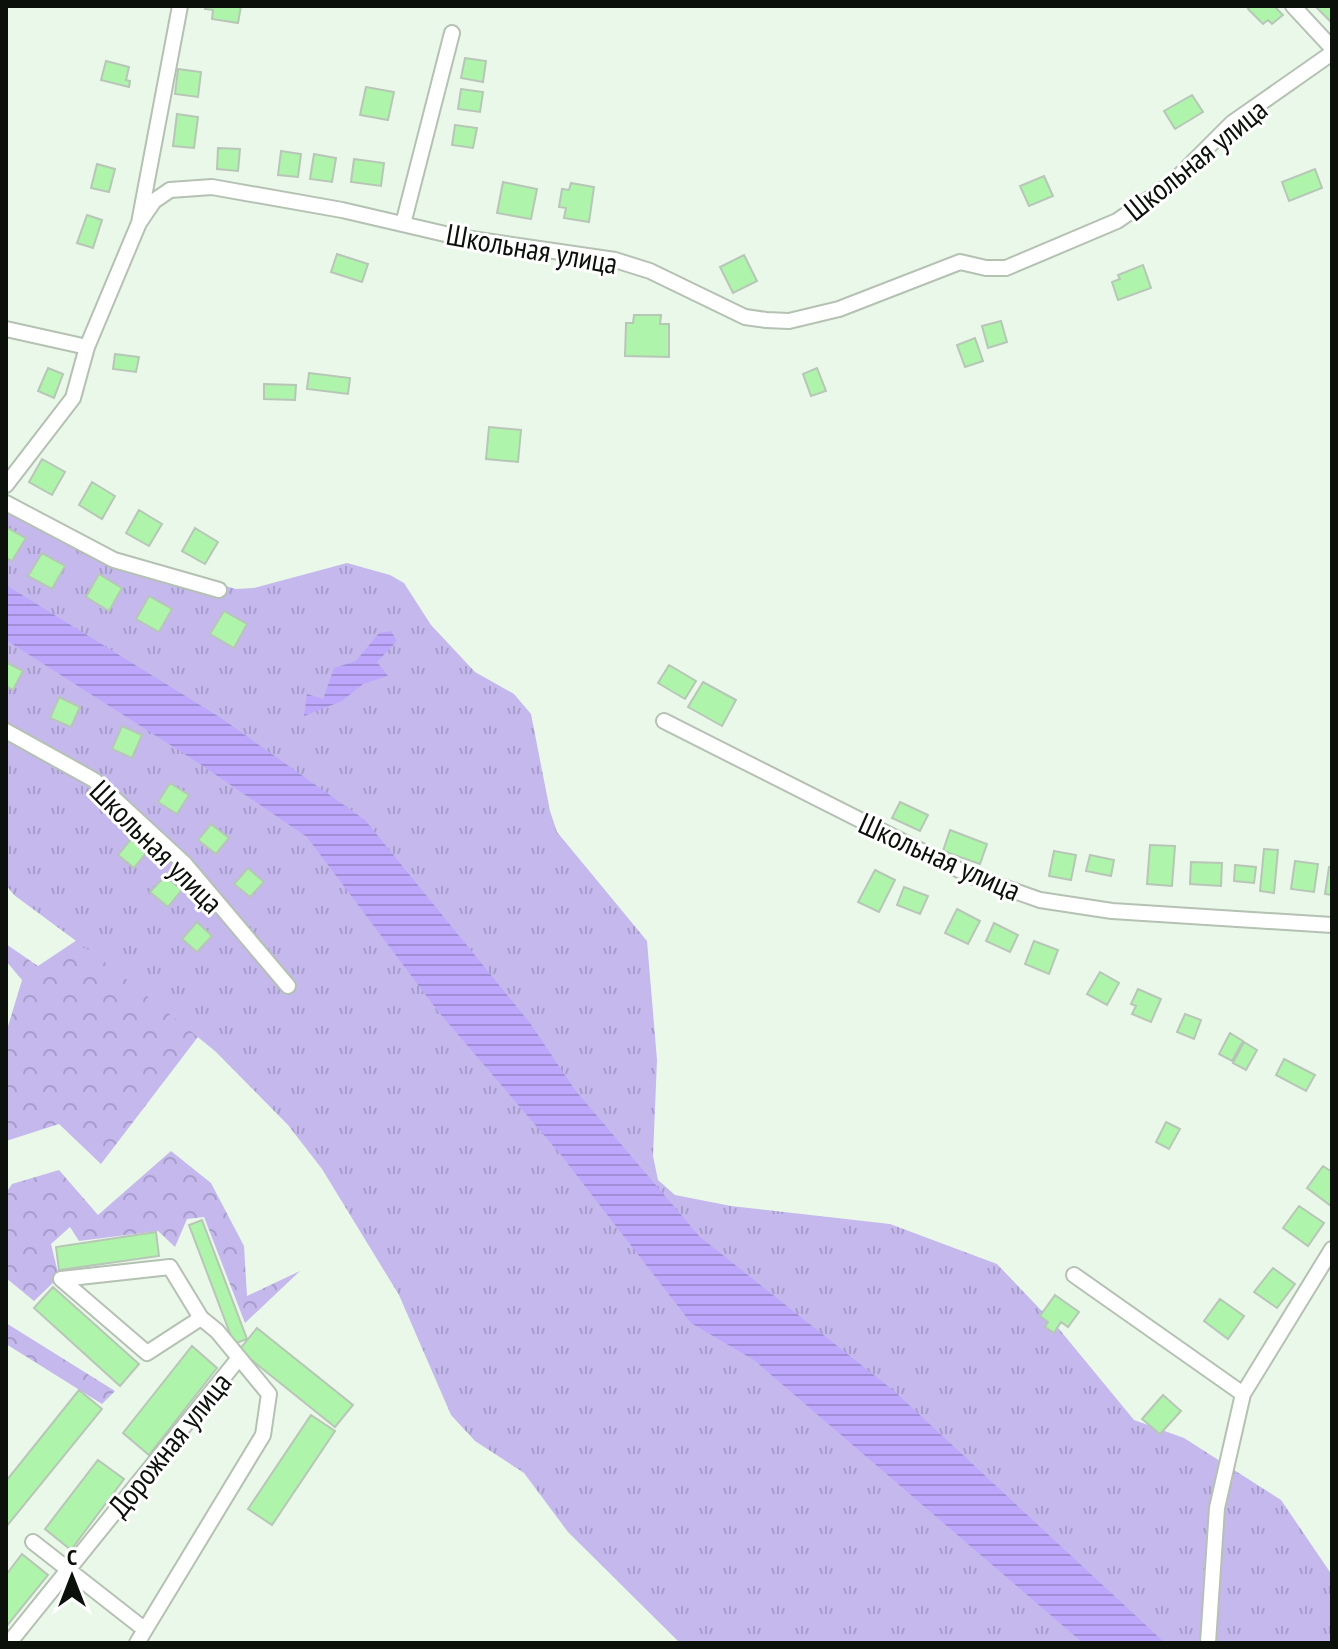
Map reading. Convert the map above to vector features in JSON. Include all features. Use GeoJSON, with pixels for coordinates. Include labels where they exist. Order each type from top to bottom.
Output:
{"type":"FeatureCollection","features":[{"type":"Feature","properties":{"kind":"street","name":"Школьная улица"},"geometry":{"type":"LineString","coordinates":[[139,223],[180,6]]}},
{"type":"Feature","properties":{"kind":"street"},"geometry":{"type":"LineString","coordinates":[[1293,6],[1332,50]]}},
{"type":"Feature","properties":{"kind":"street"},"geometry":{"type":"LineString","coordinates":[[403,224],[452,33]]}},
{"type":"Feature","properties":{"kind":"street","name":"Школьная улица"},"geometry":{"type":"LineString","coordinates":[[6,485],[73,398],[87,347],[139,223],[154,201],[170,190],[212,187],[458,237],[615,260],[650,271],[745,317],[789,321],[839,309],[960,262],[986,268],[1006,268],[1117,221],[1171,184],[1232,123],[1332,50]]}},
{"type":"Feature","properties":{"kind":"street"},"geometry":{"type":"LineString","coordinates":[[6,329],[87,347]]}},
{"type":"Feature","properties":{"kind":"street"},"geometry":{"type":"LineString","coordinates":[[6,503],[114,560],[219,590]]}},
{"type":"Feature","properties":{"kind":"street","name":"Школьная улица"},"geometry":{"type":"LineString","coordinates":[[664,721],[969,875],[1040,900],[1112,911],[1332,925]]}},
{"type":"Feature","properties":{"kind":"street","name":"Школьная улица"},"geometry":{"type":"LineString","coordinates":[[6,731],[94,780],[185,864],[288,986]]}},
{"type":"Feature","properties":{"kind":"street"},"geometry":{"type":"LineString","coordinates":[[1208,1643],[1217,1508],[1243,1394],[1332,1249]]}},
{"type":"Feature","properties":{"kind":"street","name":"Дорожная улица"},"geometry":{"type":"LineString","coordinates":[[137,1643],[263,1435],[269,1394],[201,1318],[170,1267],[61,1279],[147,1353],[201,1318]]}},
{"type":"Feature","properties":{"kind":"street"},"geometry":{"type":"LineString","coordinates":[[1074,1275],[1243,1394]]}},
{"type":"Feature","properties":{"kind":"street","name":"Дорожная улица"},"geometry":{"type":"LineString","coordinates":[[9,1643],[66,1568],[239,1358]]}},
{"type":"Feature","properties":{"kind":"street"},"geometry":{"type":"LineString","coordinates":[[33,1542],[144,1629]]}},
{"type":"Feature","properties":{"kind":"green space"},"geometry":{"type":"Polygon","coordinates":[[[6,509],[151,565],[236,589],[254,588],[347,563],[390,575],[404,583],[431,625],[475,672],[514,694],[531,714],[557,832],[647,941],[657,1060],[653,1156],[658,1180],[675,1195],[731,1206],[890,1224],[997,1264],[1059,1329],[1134,1420],[1184,1438],[1281,1500],[1332,1575],[1332,1643],[680,1643],[568,1532],[524,1473],[475,1441],[451,1415],[399,1295],[322,1169],[288,1125],[215,1051],[110,966],[14,895],[6,885],[6,509]]]}},
{"type":"Feature","properties":{"kind":"green space"},"geometry":{"type":"Polygon","coordinates":[[[95,928],[204,1029],[101,1164],[59,1124],[6,1141],[6,1033],[22,980],[6,961],[6,944],[38,966],[95,928]]]}},
{"type":"Feature","properties":{"kind":"green space"},"geometry":{"type":"Polygon","coordinates":[[[171,1151],[211,1183],[244,1246],[247,1296],[300,1271],[245,1323],[204,1217],[187,1219],[175,1247],[158,1231],[79,1241],[70,1227],[51,1244],[59,1277],[34,1301],[6,1278],[6,1193],[12,1184],[59,1170],[98,1215],[171,1151]]]}},
{"type":"Feature","properties":{"kind":"green space"},"geometry":{"type":"Polygon","coordinates":[[[6,1323],[115,1391],[102,1404],[6,1344],[6,1323]]]}},
{"type":"Feature","properties":{"kind":"shaded area"},"geometry":{"type":"Polygon","coordinates":[[[6,585],[221,718],[365,820],[530,1023],[575,1090],[700,1237],[894,1391],[1165,1643],[1083,1643],[754,1360],[691,1323],[561,1155],[437,1010],[307,837],[197,762],[6,640],[6,585]]]}},
{"type":"Feature","properties":{"kind":"shaded area"},"geometry":{"type":"Polygon","coordinates":[[[391,631],[397,641],[377,662],[388,676],[363,684],[342,701],[304,716],[307,694],[323,699],[334,668],[356,661],[379,633],[391,631]]]}},
{"type":"Feature","properties":{"kind":"building"},"geometry":{"type":"Polygon","coordinates":[[[206,6],[241,6],[238,23],[212,19],[213,10],[205,9],[206,6]]]}},
{"type":"Feature","properties":{"kind":"building"},"geometry":{"type":"Polygon","coordinates":[[[1251,6],[1274,6],[1283,15],[1272,24],[1268,20],[1263,24],[1248,9],[1251,6]]]}},
{"type":"Feature","properties":{"kind":"building"},"geometry":{"type":"Polygon","coordinates":[[[1315,6],[1332,6],[1332,21],[1331,22],[1315,6]]]}},
{"type":"Feature","properties":{"kind":"building"},"geometry":{"type":"Polygon","coordinates":[[[465,58],[486,61],[483,82],[461,78],[465,58]]]}},
{"type":"Feature","properties":{"kind":"building"},"geometry":{"type":"Polygon","coordinates":[[[106,61],[129,67],[126,80],[130,81],[129,87],[101,80],[106,61]]]}},
{"type":"Feature","properties":{"kind":"building"},"geometry":{"type":"Polygon","coordinates":[[[178,69],[201,72],[198,97],[175,94],[178,69]]]}},
{"type":"Feature","properties":{"kind":"building"},"geometry":{"type":"Polygon","coordinates":[[[366,87],[394,92],[388,120],[360,115],[366,87]]]}},
{"type":"Feature","properties":{"kind":"building"},"geometry":{"type":"Polygon","coordinates":[[[461,89],[483,92],[480,112],[458,109],[461,89]]]}},
{"type":"Feature","properties":{"kind":"building"},"geometry":{"type":"Polygon","coordinates":[[[1192,95],[1203,112],[1175,129],[1164,111],[1192,95]]]}},
{"type":"Feature","properties":{"kind":"building"},"geometry":{"type":"Polygon","coordinates":[[[177,114],[198,117],[194,148],[173,146],[177,114]]]}},
{"type":"Feature","properties":{"kind":"building"},"geometry":{"type":"Polygon","coordinates":[[[455,125],[477,128],[473,148],[452,145],[455,125]]]}},
{"type":"Feature","properties":{"kind":"building"},"geometry":{"type":"Polygon","coordinates":[[[218,148],[240,149],[238,171],[217,169],[218,148]]]}},
{"type":"Feature","properties":{"kind":"building"},"geometry":{"type":"Polygon","coordinates":[[[281,151],[301,154],[298,177],[278,175],[281,151]]]}},
{"type":"Feature","properties":{"kind":"building"},"geometry":{"type":"Polygon","coordinates":[[[314,154],[336,158],[332,182],[310,179],[314,154]]]}},
{"type":"Feature","properties":{"kind":"building"},"geometry":{"type":"Polygon","coordinates":[[[354,159],[384,163],[381,186],[351,182],[354,159]]]}},
{"type":"Feature","properties":{"kind":"building"},"geometry":{"type":"Polygon","coordinates":[[[97,164],[115,169],[109,192],[91,188],[97,164]]]}},
{"type":"Feature","properties":{"kind":"building"},"geometry":{"type":"Polygon","coordinates":[[[1315,169],[1322,188],[1289,201],[1282,182],[1315,169]]]}},
{"type":"Feature","properties":{"kind":"building"},"geometry":{"type":"Polygon","coordinates":[[[1044,176],[1053,196],[1029,206],[1020,186],[1044,176]]]}},
{"type":"Feature","properties":{"kind":"building"},"geometry":{"type":"Polygon","coordinates":[[[503,182],[537,189],[531,219],[497,213],[503,182]]]}},
{"type":"Feature","properties":{"kind":"building"},"geometry":{"type":"Polygon","coordinates":[[[571,183],[594,187],[589,222],[564,218],[566,208],[559,207],[562,189],[569,190],[571,183]]]}},
{"type":"Feature","properties":{"kind":"building"},"geometry":{"type":"Polygon","coordinates":[[[87,215],[102,220],[93,248],[77,243],[87,215]]]}},
{"type":"Feature","properties":{"kind":"building"},"geometry":{"type":"Polygon","coordinates":[[[337,254],[368,264],[362,282],[331,272],[337,254]]]}},
{"type":"Feature","properties":{"kind":"building"},"geometry":{"type":"Polygon","coordinates":[[[744,255],[757,281],[733,293],[720,267],[744,255]]]}},
{"type":"Feature","properties":{"kind":"building"},"geometry":{"type":"Polygon","coordinates":[[[1143,265],[1151,288],[1118,300],[1112,282],[1120,279],[1118,275],[1143,265]]]}},
{"type":"Feature","properties":{"kind":"building"},"geometry":{"type":"Polygon","coordinates":[[[634,315],[661,315],[660,324],[669,324],[669,357],[625,356],[626,323],[633,323],[634,315]]]}},
{"type":"Feature","properties":{"kind":"building"},"geometry":{"type":"Polygon","coordinates":[[[1001,321],[1007,342],[988,348],[982,326],[1001,321]]]}},
{"type":"Feature","properties":{"kind":"building"},"geometry":{"type":"Polygon","coordinates":[[[975,338],[983,361],[965,367],[957,345],[975,338]]]}},
{"type":"Feature","properties":{"kind":"building"},"geometry":{"type":"Polygon","coordinates":[[[115,354],[139,357],[136,372],[113,369],[115,354]]]}},
{"type":"Feature","properties":{"kind":"building"},"geometry":{"type":"Polygon","coordinates":[[[48,368],[63,374],[54,398],[38,391],[48,368]]]}},
{"type":"Feature","properties":{"kind":"building"},"geometry":{"type":"Polygon","coordinates":[[[817,368],[826,391],[811,396],[803,374],[817,368]]]}},
{"type":"Feature","properties":{"kind":"building"},"geometry":{"type":"Polygon","coordinates":[[[309,373],[350,378],[348,394],[307,389],[309,373]]]}},
{"type":"Feature","properties":{"kind":"building"},"geometry":{"type":"Polygon","coordinates":[[[264,384],[296,385],[295,400],[264,399],[264,384]]]}},
{"type":"Feature","properties":{"kind":"building"},"geometry":{"type":"Polygon","coordinates":[[[489,427],[521,430],[518,462],[486,459],[489,427]]]}},
{"type":"Feature","properties":{"kind":"building"},"geometry":{"type":"Polygon","coordinates":[[[42,459],[65,472],[52,495],[29,482],[42,459]]]}},
{"type":"Feature","properties":{"kind":"building"},"geometry":{"type":"Polygon","coordinates":[[[92,482],[115,496],[102,519],[79,505],[92,482]]]}},
{"type":"Feature","properties":{"kind":"building"},"geometry":{"type":"Polygon","coordinates":[[[139,510],[162,524],[149,546],[126,533],[139,510]]]}},
{"type":"Feature","properties":{"kind":"building"},"geometry":{"type":"Polygon","coordinates":[[[6,527],[26,538],[12,561],[6,558],[6,527]]]}},
{"type":"Feature","properties":{"kind":"building"},"geometry":{"type":"Polygon","coordinates":[[[195,528],[218,542],[205,564],[182,551],[195,528]]]}},
{"type":"Feature","properties":{"kind":"building"},"geometry":{"type":"Polygon","coordinates":[[[42,553],[65,566],[52,589],[28,576],[42,553]]]}},
{"type":"Feature","properties":{"kind":"building"},"geometry":{"type":"Polygon","coordinates":[[[99,574],[122,588],[109,611],[86,597],[99,574]]]}},
{"type":"Feature","properties":{"kind":"building"},"geometry":{"type":"Polygon","coordinates":[[[149,596],[172,609],[159,632],[136,619],[149,596]]]}},
{"type":"Feature","properties":{"kind":"building"},"geometry":{"type":"Polygon","coordinates":[[[224,611],[247,624],[234,648],[210,634],[224,611]]]}},
{"type":"Feature","properties":{"kind":"building"},"geometry":{"type":"Polygon","coordinates":[[[6,662],[23,671],[13,690],[6,686],[6,662]]]}},
{"type":"Feature","properties":{"kind":"building"},"geometry":{"type":"Polygon","coordinates":[[[669,665],[696,681],[685,699],[658,683],[669,665]]]}},
{"type":"Feature","properties":{"kind":"building"},"geometry":{"type":"Polygon","coordinates":[[[703,682],[736,700],[722,726],[688,707],[703,682]]]}},
{"type":"Feature","properties":{"kind":"building"},"geometry":{"type":"Polygon","coordinates":[[[59,697],[80,707],[71,727],[50,718],[59,697]]]}},
{"type":"Feature","properties":{"kind":"building"},"geometry":{"type":"Polygon","coordinates":[[[122,726],[142,735],[132,758],[112,749],[122,726]]]}},
{"type":"Feature","properties":{"kind":"building"},"geometry":{"type":"Polygon","coordinates":[[[170,783],[189,795],[177,814],[158,802],[170,783]]]}},
{"type":"Feature","properties":{"kind":"building"},"geometry":{"type":"Polygon","coordinates":[[[900,802],[928,815],[920,831],[892,818],[900,802]]]}},
{"type":"Feature","properties":{"kind":"building"},"geometry":{"type":"Polygon","coordinates":[[[211,824],[229,838],[216,854],[198,840],[211,824]]]}},
{"type":"Feature","properties":{"kind":"building"},"geometry":{"type":"Polygon","coordinates":[[[950,830],[987,844],[980,864],[943,851],[950,830]]]}},
{"type":"Feature","properties":{"kind":"building"},"geometry":{"type":"Polygon","coordinates":[[[131,839],[147,852],[134,868],[118,855],[131,839]]]}},
{"type":"Feature","properties":{"kind":"building"},"geometry":{"type":"Polygon","coordinates":[[[1150,845],[1175,846],[1172,886],[1147,884],[1150,845]]]}},
{"type":"Feature","properties":{"kind":"building"},"geometry":{"type":"Polygon","coordinates":[[[1264,849],[1278,850],[1274,893],[1260,891],[1264,849]]]}},
{"type":"Feature","properties":{"kind":"building"},"geometry":{"type":"Polygon","coordinates":[[[1054,851],[1076,855],[1071,880],[1049,876],[1054,851]]]}},
{"type":"Feature","properties":{"kind":"building"},"geometry":{"type":"Polygon","coordinates":[[[1090,855],[1114,860],[1111,876],[1086,871],[1090,855]]]}},
{"type":"Feature","properties":{"kind":"building"},"geometry":{"type":"Polygon","coordinates":[[[1295,861],[1318,864],[1314,892],[1291,889],[1295,861]]]}},
{"type":"Feature","properties":{"kind":"building"},"geometry":{"type":"Polygon","coordinates":[[[1191,862],[1222,863],[1221,886],[1190,884],[1191,862]]]}},
{"type":"Feature","properties":{"kind":"building"},"geometry":{"type":"Polygon","coordinates":[[[1235,865],[1256,867],[1254,883],[1234,881],[1235,865]]]}},
{"type":"Feature","properties":{"kind":"building"},"geometry":{"type":"Polygon","coordinates":[[[1329,867],[1332,867],[1332,895],[1325,894],[1329,867]]]}},
{"type":"Feature","properties":{"kind":"building"},"geometry":{"type":"Polygon","coordinates":[[[248,868],[264,882],[250,897],[234,884],[248,868]]]}},
{"type":"Feature","properties":{"kind":"building"},"geometry":{"type":"Polygon","coordinates":[[[875,870],[895,880],[879,912],[858,902],[875,870]]]}},
{"type":"Feature","properties":{"kind":"building"},"geometry":{"type":"Polygon","coordinates":[[[165,876],[182,890],[168,907],[150,892],[165,876]]]}},
{"type":"Feature","properties":{"kind":"building"},"geometry":{"type":"Polygon","coordinates":[[[904,887],[928,896],[920,914],[897,905],[904,887]]]}},
{"type":"Feature","properties":{"kind":"building"},"geometry":{"type":"Polygon","coordinates":[[[957,909],[980,921],[968,944],[945,933],[957,909]]]}},
{"type":"Feature","properties":{"kind":"building"},"geometry":{"type":"Polygon","coordinates":[[[197,922],[212,936],[197,952],[182,939],[197,922]]]}},
{"type":"Feature","properties":{"kind":"building"},"geometry":{"type":"Polygon","coordinates":[[[994,923],[1018,935],[1010,952],[986,941],[994,923]]]}},
{"type":"Feature","properties":{"kind":"building"},"geometry":{"type":"Polygon","coordinates":[[[1034,941],[1058,950],[1049,974],[1025,964],[1034,941]]]}},
{"type":"Feature","properties":{"kind":"building"},"geometry":{"type":"Polygon","coordinates":[[[1100,972],[1119,983],[1107,1005],[1087,994],[1100,972]]]}},
{"type":"Feature","properties":{"kind":"building"},"geometry":{"type":"Polygon","coordinates":[[[1138,989],[1161,999],[1151,1022],[1132,1014],[1136,1006],[1131,1004],[1138,989]]]}},
{"type":"Feature","properties":{"kind":"building"},"geometry":{"type":"Polygon","coordinates":[[[1185,1014],[1201,1020],[1194,1039],[1177,1032],[1185,1014]]]}},
{"type":"Feature","properties":{"kind":"building"},"geometry":{"type":"Polygon","coordinates":[[[1230,1033],[1243,1041],[1232,1061],[1219,1054],[1230,1033]]]}},
{"type":"Feature","properties":{"kind":"building"},"geometry":{"type":"Polygon","coordinates":[[[1244,1042],[1257,1050],[1246,1070],[1233,1063],[1244,1042]]]}},
{"type":"Feature","properties":{"kind":"building"},"geometry":{"type":"Polygon","coordinates":[[[1284,1059],[1315,1075],[1306,1091],[1276,1075],[1284,1059]]]}},
{"type":"Feature","properties":{"kind":"building"},"geometry":{"type":"Polygon","coordinates":[[[1166,1122],[1180,1129],[1169,1149],[1156,1142],[1166,1122]]]}},
{"type":"Feature","properties":{"kind":"building"},"geometry":{"type":"Polygon","coordinates":[[[1323,1166],[1332,1172],[1331,1206],[1307,1188],[1323,1166]]]}},
{"type":"Feature","properties":{"kind":"building"},"geometry":{"type":"Polygon","coordinates":[[[1299,1206],[1324,1223],[1308,1246],[1283,1228],[1299,1206]]]}},
{"type":"Feature","properties":{"kind":"building"},"geometry":{"type":"Polygon","coordinates":[[[202,1220],[247,1339],[234,1344],[189,1225],[202,1220]]]}},
{"type":"Feature","properties":{"kind":"building"},"geometry":{"type":"Polygon","coordinates":[[[156,1232],[159,1256],[59,1270],[56,1247],[156,1232]]]}},
{"type":"Feature","properties":{"kind":"building"},"geometry":{"type":"Polygon","coordinates":[[[1273,1268],[1295,1284],[1277,1308],[1254,1292],[1273,1268]]]}},
{"type":"Feature","properties":{"kind":"building"},"geometry":{"type":"Polygon","coordinates":[[[53,1287],[139,1364],[120,1386],[34,1308],[53,1287]]]}},
{"type":"Feature","properties":{"kind":"building"},"geometry":{"type":"Polygon","coordinates":[[[1055,1295],[1079,1312],[1068,1327],[1061,1322],[1054,1333],[1045,1327],[1048,1322],[1040,1316],[1055,1295]]]}},
{"type":"Feature","properties":{"kind":"building"},"geometry":{"type":"Polygon","coordinates":[[[1220,1299],[1244,1316],[1228,1339],[1204,1321],[1220,1299]]]}},
{"type":"Feature","properties":{"kind":"building"},"geometry":{"type":"Polygon","coordinates":[[[257,1328],[353,1405],[335,1427],[239,1350],[257,1328]]]}},
{"type":"Feature","properties":{"kind":"building"},"geometry":{"type":"Polygon","coordinates":[[[192,1346],[217,1368],[149,1455],[123,1433],[192,1346]]]}},
{"type":"Feature","properties":{"kind":"building"},"geometry":{"type":"Polygon","coordinates":[[[79,1390],[102,1409],[6,1527],[6,1481],[79,1390]]]}},
{"type":"Feature","properties":{"kind":"building"},"geometry":{"type":"Polygon","coordinates":[[[1163,1395],[1181,1411],[1160,1434],[1142,1419],[1163,1395]]]}},
{"type":"Feature","properties":{"kind":"building"},"geometry":{"type":"Polygon","coordinates":[[[311,1415],[335,1431],[272,1525],[248,1509],[311,1415]]]}},
{"type":"Feature","properties":{"kind":"building"},"geometry":{"type":"Polygon","coordinates":[[[98,1460],[124,1479],[71,1550],[45,1529],[98,1460]]]}},
{"type":"Feature","properties":{"kind":"building"},"geometry":{"type":"Polygon","coordinates":[[[22,1554],[48,1575],[6,1627],[6,1575],[22,1554]]]}}]}
